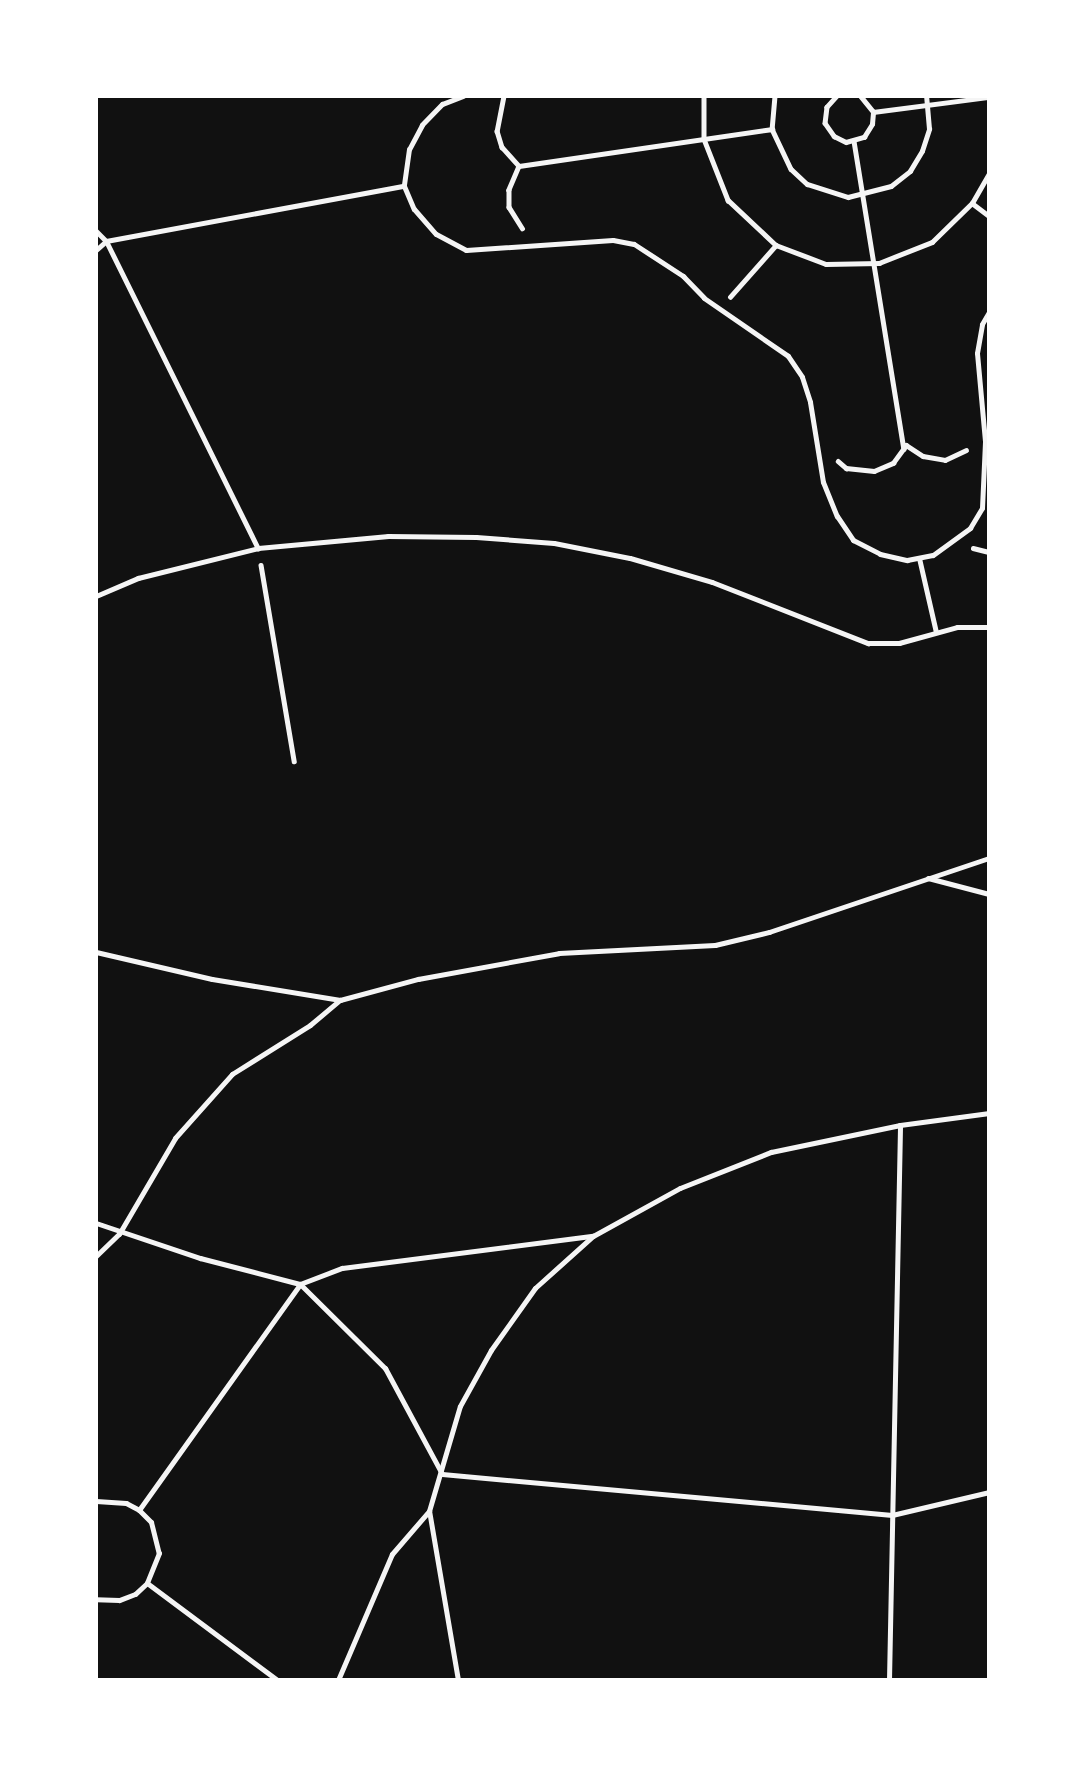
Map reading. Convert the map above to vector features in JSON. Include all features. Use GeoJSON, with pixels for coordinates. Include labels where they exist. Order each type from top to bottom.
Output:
{"type":"FeatureCollection","features":[{"type":"Feature","properties":{"kind":"lane"},"geometry":{"type":"LineString","coordinates":[[463,96],[442,104],[422,125],[409,149],[404,186],[414,209],[436,234],[466,250],[588,240],[634,244],[683,276],[720,309],[788,356],[802,377],[819,441],[823,482],[853,540],[880,554],[919,558],[953,543],[970,528],[982,508],[984,432],[977,353],[982,324],[989,312]]}},
{"type":"Feature","properties":{"kind":"lane"},"geometry":{"type":"LineString","coordinates":[[96,250],[106,241],[404,186]]}},
{"type":"Feature","properties":{"kind":"lane"},"geometry":{"type":"LineString","coordinates":[[96,231],[106,241],[258,548]]}},
{"type":"Feature","properties":{"kind":"lane"},"geometry":{"type":"LineString","coordinates":[[96,596],[138,578],[258,548],[387,536],[554,543],[630,558],[712,582],[868,643],[899,643],[936,632],[989,627]]}},
{"type":"Feature","properties":{"kind":"lane"},"geometry":{"type":"LineString","coordinates":[[919,558],[936,632]]}},
{"type":"Feature","properties":{"kind":"lane"},"geometry":{"type":"LineString","coordinates":[[96,952],[212,979],[340,1000],[418,979],[559,953],[715,944],[769,932],[989,858]]}},
{"type":"Feature","properties":{"kind":"lane"},"geometry":{"type":"LineString","coordinates":[[928,878],[989,894]]}},
{"type":"Feature","properties":{"kind":"lane"},"geometry":{"type":"LineString","coordinates":[[96,1256],[119,1234],[175,1138],[232,1074],[310,1025],[340,1000]]}},
{"type":"Feature","properties":{"kind":"lane"},"geometry":{"type":"LineString","coordinates":[[338,1680],[392,1554],[429,1511],[460,1406],[491,1350],[535,1288],[593,1236],[635,1209],[749,1160],[824,1139],[989,1113]]}},
{"type":"Feature","properties":{"kind":"lane"},"geometry":{"type":"LineString","coordinates":[[889,1680],[900,1125]]}},
{"type":"Feature","properties":{"kind":"lane"},"geometry":{"type":"LineString","coordinates":[[96,1223],[119,1234],[300,1284],[385,1368],[442,1474]]}},
{"type":"Feature","properties":{"kind":"lane"},"geometry":{"type":"LineString","coordinates":[[139,1510],[300,1284],[342,1268],[593,1236]]}},
{"type":"Feature","properties":{"kind":"lane"},"geometry":{"type":"LineString","coordinates":[[442,1474],[892,1515],[989,1492]]}},
{"type":"Feature","properties":{"kind":"lane"},"geometry":{"type":"LineString","coordinates":[[96,1501],[126,1503],[139,1510],[154,1530],[159,1553],[147,1583],[119,1600],[96,1600]]}},
{"type":"Feature","properties":{"kind":"lane"},"geometry":{"type":"LineString","coordinates":[[429,1511],[458,1680]]}},
{"type":"Feature","properties":{"kind":"lane"},"geometry":{"type":"LineString","coordinates":[[147,1583],[278,1680]]}},
{"type":"Feature","properties":{"kind":"path"},"geometry":{"type":"LineString","coordinates":[[504,96],[497,131],[502,147],[519,166]]}},
{"type":"Feature","properties":{"kind":"path"},"geometry":{"type":"LineString","coordinates":[[704,96],[704,139],[728,200],[776,245],[826,264],[872,264],[906,255],[932,242],[972,203],[989,173]]}},
{"type":"Feature","properties":{"kind":"path"},"geometry":{"type":"LineString","coordinates":[[775,96],[772,129],[778,151],[807,184],[826,194],[862,196],[891,186],[910,171],[922,151],[928,105],[926,96]]}},
{"type":"Feature","properties":{"kind":"path"},"geometry":{"type":"LineString","coordinates":[[837,96],[827,107],[825,123],[839,139],[854,141],[869,132],[873,112]]}},
{"type":"Feature","properties":{"kind":"path"},"geometry":{"type":"LineString","coordinates":[[860,96],[873,112]]}},
{"type":"Feature","properties":{"kind":"path"},"geometry":{"type":"LineString","coordinates":[[873,112],[989,97]]}},
{"type":"Feature","properties":{"kind":"path"},"geometry":{"type":"LineString","coordinates":[[519,166],[772,129]]}},
{"type":"Feature","properties":{"kind":"path"},"geometry":{"type":"LineString","coordinates":[[854,141],[904,449]]}},
{"type":"Feature","properties":{"kind":"path"},"geometry":{"type":"LineString","coordinates":[[519,166],[509,190],[509,207],[536,246]]}},
{"type":"Feature","properties":{"kind":"path"},"geometry":{"type":"LineString","coordinates":[[972,203],[989,216]]}},
{"type":"Feature","properties":{"kind":"path"},"geometry":{"type":"LineString","coordinates":[[720,309],[776,245]]}},
{"type":"Feature","properties":{"kind":"path"},"geometry":{"type":"LineString","coordinates":[[819,441],[846,468],[874,471],[893,463],[906,445],[923,456],[944,460],[969,448],[984,432]]}},
{"type":"Feature","properties":{"kind":"path"},"geometry":{"type":"LineString","coordinates":[[258,548],[293,761]]}}]}
